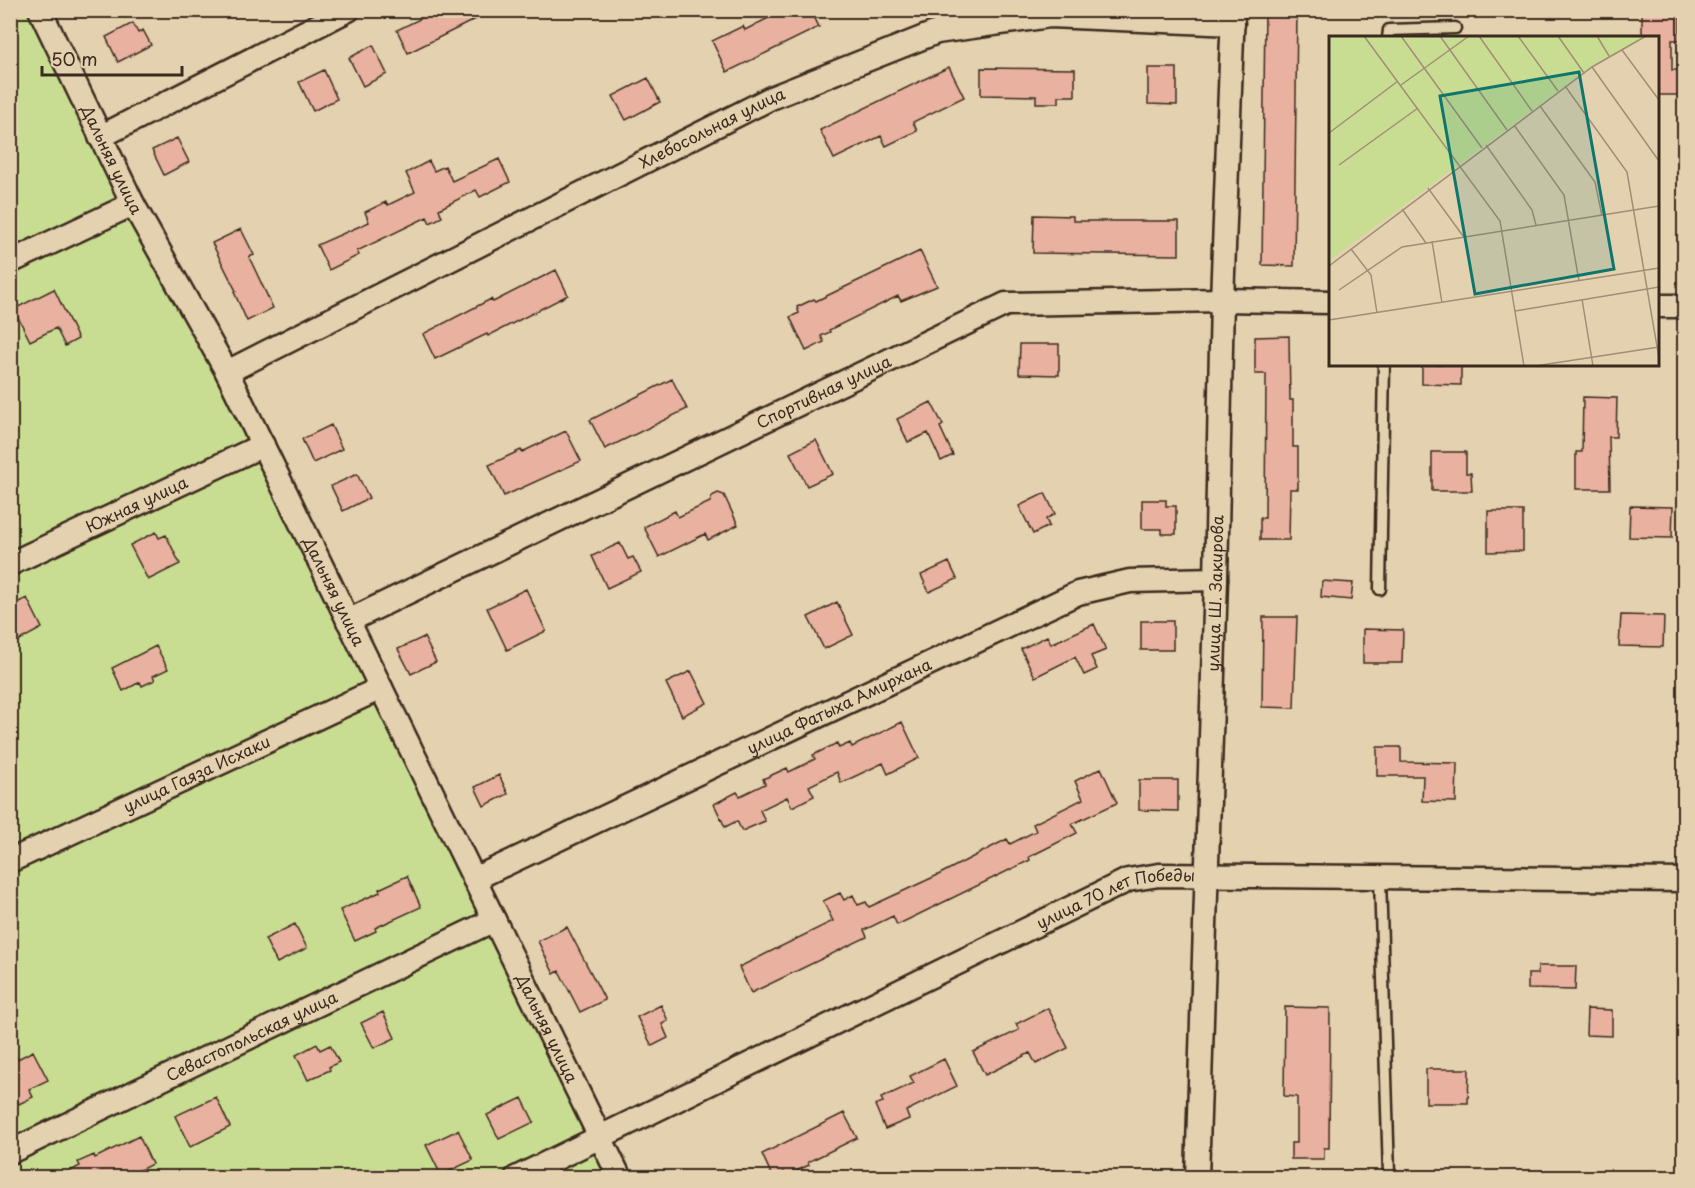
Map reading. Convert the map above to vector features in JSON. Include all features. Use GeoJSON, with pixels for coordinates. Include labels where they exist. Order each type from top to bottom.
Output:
{"type":"FeatureCollection","features":[{"type":"Feature","properties":{"kind":"street","name":"Дальняя улица"},"geometry":{"type":"LineString","coordinates":[[40,10],[133,204],[227,372],[620,1178]]}},
{"type":"Feature","properties":{"kind":"street"},"geometry":{"type":"LineString","coordinates":[[100,137],[348,10]]}},
{"type":"Feature","properties":{"kind":"street","name":"Хлебосольная улица"},"geometry":{"type":"LineString","coordinates":[[227,372],[771,98],[937,32],[1050,16],[1233,17]]}},
{"type":"Feature","properties":{"kind":"street","name":"улица Ш. Закирова"},"geometry":{"type":"LineString","coordinates":[[1197,1178],[1222,300],[1233,17]]}},
{"type":"Feature","properties":{"kind":"street"},"geometry":{"type":"LineString","coordinates":[[10,262],[133,204]]}},
{"type":"Feature","properties":{"kind":"street","name":"Спортивная улица"},"geometry":{"type":"LineString","coordinates":[[348,621],[1006,304],[1222,300],[1329,302]]}},
{"type":"Feature","properties":{"kind":"street"},"geometry":{"type":"LineString","coordinates":[[1659,306],[1684,306]]}},
{"type":"Feature","properties":{"kind":"street","name":"Южная улица"},"geometry":{"type":"LineString","coordinates":[[10,564],[263,445]]}},
{"type":"Feature","properties":{"kind":"street","name":"улица Фатыха Амирхана"},"geometry":{"type":"LineString","coordinates":[[474,879],[1078,592],[1130,581],[1215,579]]}},
{"type":"Feature","properties":{"kind":"street","name":"улица Гаяза Исхаки"},"geometry":{"type":"LineString","coordinates":[[10,861],[381,688]]}},
{"type":"Feature","properties":{"kind":"street","name":"улица 70 лет Победы"},"geometry":{"type":"LineString","coordinates":[[516,1178],[1128,880],[1159,875],[1684,880]]}},
{"type":"Feature","properties":{"kind":"street","name":"Севастопольская улица"},"geometry":{"type":"LineString","coordinates":[[10,1152],[494,920]]}},
{"type":"Feature","properties":{"kind":"lane"},"geometry":{"type":"LineString","coordinates":[[1388,36],[1389,30],[1455,28]]}},
{"type":"Feature","properties":{"kind":"lane"},"geometry":{"type":"LineString","coordinates":[[1380,589],[1384,366]]}},
{"type":"Feature","properties":{"kind":"lane"},"geometry":{"type":"LineString","coordinates":[[1380,878],[1389,1175]]}},
{"type":"Feature","properties":{"kind":"green space"},"geometry":{"type":"Polygon","coordinates":[[[10,11],[38,11],[619,1177],[11,1177],[10,11]]]}},
{"type":"Feature","properties":{"kind":"building"},"geometry":{"type":"Polygon","coordinates":[[[438,10],[494,10],[408,53],[397,30],[438,10]]]}},
{"type":"Feature","properties":{"kind":"building"},"geometry":{"type":"Polygon","coordinates":[[[784,10],[811,10],[819,27],[727,72],[712,41],[743,26],[745,30],[784,10]]]}},
{"type":"Feature","properties":{"kind":"building"},"geometry":{"type":"Polygon","coordinates":[[[1265,10],[1297,10],[1294,266],[1262,265],[1265,10]]]}},
{"type":"Feature","properties":{"kind":"building"},"geometry":{"type":"Polygon","coordinates":[[[1642,10],[1673,10],[1673,14],[1680,14],[1680,40],[1672,40],[1672,70],[1680,70],[1679,95],[1659,95],[1659,36],[1642,36],[1642,10]]]}},
{"type":"Feature","properties":{"kind":"building"},"geometry":{"type":"Polygon","coordinates":[[[133,23],[138,33],[143,30],[151,45],[118,62],[106,37],[133,23]]]}},
{"type":"Feature","properties":{"kind":"building"},"geometry":{"type":"Polygon","coordinates":[[[373,45],[387,74],[363,86],[349,58],[373,45]]]}},
{"type":"Feature","properties":{"kind":"building"},"geometry":{"type":"Polygon","coordinates":[[[949,67],[964,97],[913,122],[917,131],[886,146],[881,136],[834,159],[820,130],[949,67]]]}},
{"type":"Feature","properties":{"kind":"building"},"geometry":{"type":"Polygon","coordinates":[[[981,68],[1075,69],[1075,96],[1059,96],[1059,103],[1036,103],[1036,96],[981,95],[981,68]]]}},
{"type":"Feature","properties":{"kind":"building"},"geometry":{"type":"Polygon","coordinates":[[[1148,68],[1177,68],[1177,105],[1148,104],[1148,68]]]}},
{"type":"Feature","properties":{"kind":"building"},"geometry":{"type":"Polygon","coordinates":[[[324,70],[337,99],[313,111],[299,82],[324,70]]]}},
{"type":"Feature","properties":{"kind":"building"},"geometry":{"type":"Polygon","coordinates":[[[648,78],[660,102],[626,120],[613,96],[648,78]]]}},
{"type":"Feature","properties":{"kind":"building"},"geometry":{"type":"Polygon","coordinates":[[[177,138],[189,162],[164,175],[152,150],[177,138]]]}},
{"type":"Feature","properties":{"kind":"building"},"geometry":{"type":"Polygon","coordinates":[[[499,159],[510,182],[480,197],[476,190],[439,209],[442,217],[430,223],[427,217],[357,251],[359,255],[329,270],[317,245],[369,222],[365,212],[386,202],[388,205],[415,192],[406,173],[429,161],[434,171],[445,166],[452,181],[499,159]]]}},
{"type":"Feature","properties":{"kind":"building"},"geometry":{"type":"Polygon","coordinates":[[[1034,215],[1073,216],[1073,221],[1179,221],[1179,255],[1033,253],[1034,215]]]}},
{"type":"Feature","properties":{"kind":"building"},"geometry":{"type":"Polygon","coordinates":[[[241,229],[254,255],[249,257],[273,308],[247,321],[234,292],[236,291],[212,243],[241,229]]]}},
{"type":"Feature","properties":{"kind":"building"},"geometry":{"type":"Polygon","coordinates":[[[920,251],[937,286],[901,301],[898,296],[829,330],[830,332],[821,336],[824,342],[806,351],[790,317],[799,313],[797,307],[814,299],[816,301],[920,251]]]}},
{"type":"Feature","properties":{"kind":"building"},"geometry":{"type":"Polygon","coordinates":[[[556,270],[568,295],[488,336],[487,334],[435,359],[423,334],[491,299],[493,302],[556,270]]]}},
{"type":"Feature","properties":{"kind":"building"},"geometry":{"type":"Polygon","coordinates":[[[54,289],[78,339],[65,346],[56,328],[30,341],[14,309],[54,289]]]}},
{"type":"Feature","properties":{"kind":"building"},"geometry":{"type":"Polygon","coordinates":[[[1289,336],[1290,400],[1293,400],[1293,447],[1298,447],[1298,489],[1290,489],[1289,540],[1260,540],[1260,518],[1265,518],[1266,374],[1255,374],[1255,337],[1289,336]]]}},
{"type":"Feature","properties":{"kind":"building"},"geometry":{"type":"Polygon","coordinates":[[[1020,344],[1059,344],[1059,375],[1019,374],[1020,344]]]}},
{"type":"Feature","properties":{"kind":"building"},"geometry":{"type":"Polygon","coordinates":[[[1422,366],[1461,366],[1461,385],[1422,384],[1422,366]]]}},
{"type":"Feature","properties":{"kind":"building"},"geometry":{"type":"Polygon","coordinates":[[[672,379],[687,409],[605,449],[590,420],[672,379]]]}},
{"type":"Feature","properties":{"kind":"building"},"geometry":{"type":"Polygon","coordinates":[[[1583,397],[1617,398],[1616,437],[1609,437],[1610,489],[1576,489],[1576,452],[1582,452],[1583,397]]]}},
{"type":"Feature","properties":{"kind":"building"},"geometry":{"type":"Polygon","coordinates":[[[931,402],[943,425],[940,427],[953,455],[941,461],[928,433],[908,442],[897,419],[931,402]]]}},
{"type":"Feature","properties":{"kind":"building"},"geometry":{"type":"Polygon","coordinates":[[[331,425],[342,449],[313,463],[302,439],[331,425]]]}},
{"type":"Feature","properties":{"kind":"building"},"geometry":{"type":"Polygon","coordinates":[[[566,431],[581,461],[504,496],[489,465],[566,431]]]}},
{"type":"Feature","properties":{"kind":"building"},"geometry":{"type":"Polygon","coordinates":[[[816,440],[833,474],[807,486],[790,453],[816,440]]]}},
{"type":"Feature","properties":{"kind":"building"},"geometry":{"type":"Polygon","coordinates":[[[1432,452],[1466,452],[1466,473],[1471,473],[1472,491],[1432,491],[1432,452]]]}},
{"type":"Feature","properties":{"kind":"building"},"geometry":{"type":"Polygon","coordinates":[[[357,474],[369,498],[343,511],[331,486],[357,474]]]}},
{"type":"Feature","properties":{"kind":"building"},"geometry":{"type":"Polygon","coordinates":[[[718,493],[724,495],[738,525],[708,540],[705,534],[659,557],[644,527],[675,511],[678,517],[710,502],[712,496],[718,493]]]}},
{"type":"Feature","properties":{"kind":"building"},"geometry":{"type":"Polygon","coordinates":[[[1045,493],[1055,514],[1046,519],[1049,526],[1033,534],[1019,506],[1045,493]]]}},
{"type":"Feature","properties":{"kind":"building"},"geometry":{"type":"Polygon","coordinates":[[[1142,500],[1166,500],[1166,506],[1176,506],[1176,534],[1162,534],[1162,529],[1142,529],[1142,500]]]}},
{"type":"Feature","properties":{"kind":"building"},"geometry":{"type":"Polygon","coordinates":[[[1630,506],[1673,507],[1672,538],[1629,537],[1630,506]]]}},
{"type":"Feature","properties":{"kind":"building"},"geometry":{"type":"Polygon","coordinates":[[[1488,511],[1523,511],[1523,551],[1488,552],[1488,511]]]}},
{"type":"Feature","properties":{"kind":"building"},"geometry":{"type":"Polygon","coordinates":[[[156,532],[159,538],[166,535],[180,564],[148,580],[130,545],[156,532]]]}},
{"type":"Feature","properties":{"kind":"building"},"geometry":{"type":"Polygon","coordinates":[[[620,543],[628,559],[633,557],[641,572],[607,588],[592,556],[620,543]]]}},
{"type":"Feature","properties":{"kind":"building"},"geometry":{"type":"Polygon","coordinates":[[[949,562],[957,579],[929,592],[921,575],[949,562]]]}},
{"type":"Feature","properties":{"kind":"building"},"geometry":{"type":"Polygon","coordinates":[[[1322,581],[1353,583],[1351,600],[1321,597],[1322,581]]]}},
{"type":"Feature","properties":{"kind":"building"},"geometry":{"type":"Polygon","coordinates":[[[526,589],[546,631],[507,650],[487,608],[526,589]]]}},
{"type":"Feature","properties":{"kind":"building"},"geometry":{"type":"Polygon","coordinates":[[[27,598],[42,628],[18,641],[10,625],[10,606],[27,598]]]}},
{"type":"Feature","properties":{"kind":"building"},"geometry":{"type":"Polygon","coordinates":[[[837,602],[853,635],[824,649],[808,617],[837,602]]]}},
{"type":"Feature","properties":{"kind":"building"},"geometry":{"type":"Polygon","coordinates":[[[1621,615],[1664,616],[1663,647],[1619,646],[1621,615]]]}},
{"type":"Feature","properties":{"kind":"building"},"geometry":{"type":"Polygon","coordinates":[[[1263,617],[1297,617],[1294,708],[1262,707],[1263,617]]]}},
{"type":"Feature","properties":{"kind":"building"},"geometry":{"type":"Polygon","coordinates":[[[1141,621],[1173,621],[1173,650],[1141,650],[1141,621]]]}},
{"type":"Feature","properties":{"kind":"building"},"geometry":{"type":"Polygon","coordinates":[[[1094,624],[1106,650],[1091,656],[1097,669],[1084,675],[1075,657],[1035,677],[1021,649],[1047,636],[1051,644],[1094,624]]]}},
{"type":"Feature","properties":{"kind":"building"},"geometry":{"type":"Polygon","coordinates":[[[1363,629],[1403,630],[1402,663],[1363,663],[1363,629]]]}},
{"type":"Feature","properties":{"kind":"building"},"geometry":{"type":"Polygon","coordinates":[[[424,637],[436,662],[411,674],[398,649],[424,637]]]}},
{"type":"Feature","properties":{"kind":"building"},"geometry":{"type":"Polygon","coordinates":[[[156,646],[168,669],[153,676],[155,680],[142,686],[140,682],[123,691],[112,668],[156,646]]]}},
{"type":"Feature","properties":{"kind":"building"},"geometry":{"type":"Polygon","coordinates":[[[691,671],[707,703],[682,716],[666,683],[691,671]]]}},
{"type":"Feature","properties":{"kind":"building"},"geometry":{"type":"Polygon","coordinates":[[[902,722],[919,758],[888,774],[883,763],[841,783],[837,772],[809,786],[814,796],[792,807],[787,797],[760,810],[765,821],[742,831],[737,821],[725,827],[714,804],[737,792],[740,796],[765,784],[763,779],[787,768],[789,772],[815,759],[813,755],[837,743],[839,748],[850,743],[852,747],[902,722]]]}},
{"type":"Feature","properties":{"kind":"building"},"geometry":{"type":"Polygon","coordinates":[[[1377,747],[1401,747],[1401,762],[1457,763],[1456,802],[1422,801],[1423,776],[1377,776],[1377,747]]]}},
{"type":"Feature","properties":{"kind":"building"},"geometry":{"type":"Polygon","coordinates":[[[1101,768],[1117,803],[1072,824],[1077,833],[1029,857],[1030,860],[897,925],[893,916],[864,930],[867,937],[751,993],[739,967],[833,921],[823,901],[840,893],[844,900],[853,895],[858,905],[866,902],[869,907],[1007,839],[1010,844],[1036,831],[1033,824],[1083,799],[1075,781],[1101,768]]]}},
{"type":"Feature","properties":{"kind":"building"},"geometry":{"type":"Polygon","coordinates":[[[499,775],[508,794],[484,806],[475,787],[499,775]]]}},
{"type":"Feature","properties":{"kind":"building"},"geometry":{"type":"Polygon","coordinates":[[[1139,780],[1178,780],[1178,811],[1139,810],[1139,780]]]}},
{"type":"Feature","properties":{"kind":"building"},"geometry":{"type":"Polygon","coordinates":[[[407,876],[421,907],[375,928],[376,931],[355,941],[340,910],[380,892],[379,889],[407,876]]]}},
{"type":"Feature","properties":{"kind":"building"},"geometry":{"type":"Polygon","coordinates":[[[295,924],[307,948],[277,963],[265,939],[295,924]]]}},
{"type":"Feature","properties":{"kind":"building"},"geometry":{"type":"Polygon","coordinates":[[[567,927],[605,1000],[580,1012],[559,971],[554,974],[538,941],[567,927]]]}},
{"type":"Feature","properties":{"kind":"building"},"geometry":{"type":"Polygon","coordinates":[[[1538,966],[1576,966],[1575,990],[1528,989],[1528,974],[1538,974],[1538,966]]]}},
{"type":"Feature","properties":{"kind":"building"},"geometry":{"type":"Polygon","coordinates":[[[661,1005],[668,1021],[662,1024],[668,1038],[652,1046],[637,1017],[661,1005]]]}},
{"type":"Feature","properties":{"kind":"building"},"geometry":{"type":"Polygon","coordinates":[[[1285,1007],[1330,1008],[1329,1148],[1324,1148],[1324,1159],[1291,1159],[1291,1143],[1297,1143],[1297,1097],[1284,1096],[1285,1007]]]}},
{"type":"Feature","properties":{"kind":"building"},"geometry":{"type":"Polygon","coordinates":[[[1048,1008],[1068,1048],[1036,1064],[1030,1053],[985,1075],[973,1052],[1019,1030],[1016,1024],[1048,1008]]]}},
{"type":"Feature","properties":{"kind":"building"},"geometry":{"type":"Polygon","coordinates":[[[1587,1009],[1612,1010],[1612,1036],[1586,1035],[1587,1009]]]}},
{"type":"Feature","properties":{"kind":"building"},"geometry":{"type":"Polygon","coordinates":[[[383,1012],[395,1038],[374,1048],[361,1023],[383,1012]]]}},
{"type":"Feature","properties":{"kind":"building"},"geometry":{"type":"Polygon","coordinates":[[[317,1044],[320,1050],[330,1045],[339,1062],[329,1067],[330,1070],[308,1080],[296,1055],[317,1044]]]}},
{"type":"Feature","properties":{"kind":"building"},"geometry":{"type":"Polygon","coordinates":[[[33,1051],[48,1080],[29,1089],[33,1097],[19,1104],[10,1087],[10,1063],[33,1051]]]}},
{"type":"Feature","properties":{"kind":"building"},"geometry":{"type":"Polygon","coordinates":[[[944,1059],[957,1086],[906,1111],[909,1119],[885,1129],[875,1105],[883,1102],[881,1098],[914,1083],[910,1076],[944,1059]]]}},
{"type":"Feature","properties":{"kind":"building"},"geometry":{"type":"Polygon","coordinates":[[[1426,1069],[1469,1069],[1468,1103],[1426,1103],[1426,1069]]]}},
{"type":"Feature","properties":{"kind":"building"},"geometry":{"type":"Polygon","coordinates":[[[216,1097],[230,1127],[190,1147],[175,1116],[216,1097]]]}},
{"type":"Feature","properties":{"kind":"building"},"geometry":{"type":"Polygon","coordinates":[[[522,1098],[534,1122],[499,1139],[487,1115],[522,1098]]]}},
{"type":"Feature","properties":{"kind":"building"},"geometry":{"type":"Polygon","coordinates":[[[844,1113],[857,1138],[808,1162],[809,1165],[786,1176],[784,1172],[773,1178],[762,1154],[844,1113]]]}},
{"type":"Feature","properties":{"kind":"building"},"geometry":{"type":"Polygon","coordinates":[[[458,1130],[473,1160],[441,1175],[426,1145],[458,1130]]]}},
{"type":"Feature","properties":{"kind":"building"},"geometry":{"type":"Polygon","coordinates":[[[139,1136],[152,1164],[124,1178],[57,1178],[80,1166],[78,1162],[94,1155],[95,1158],[139,1136]]]}}]}
